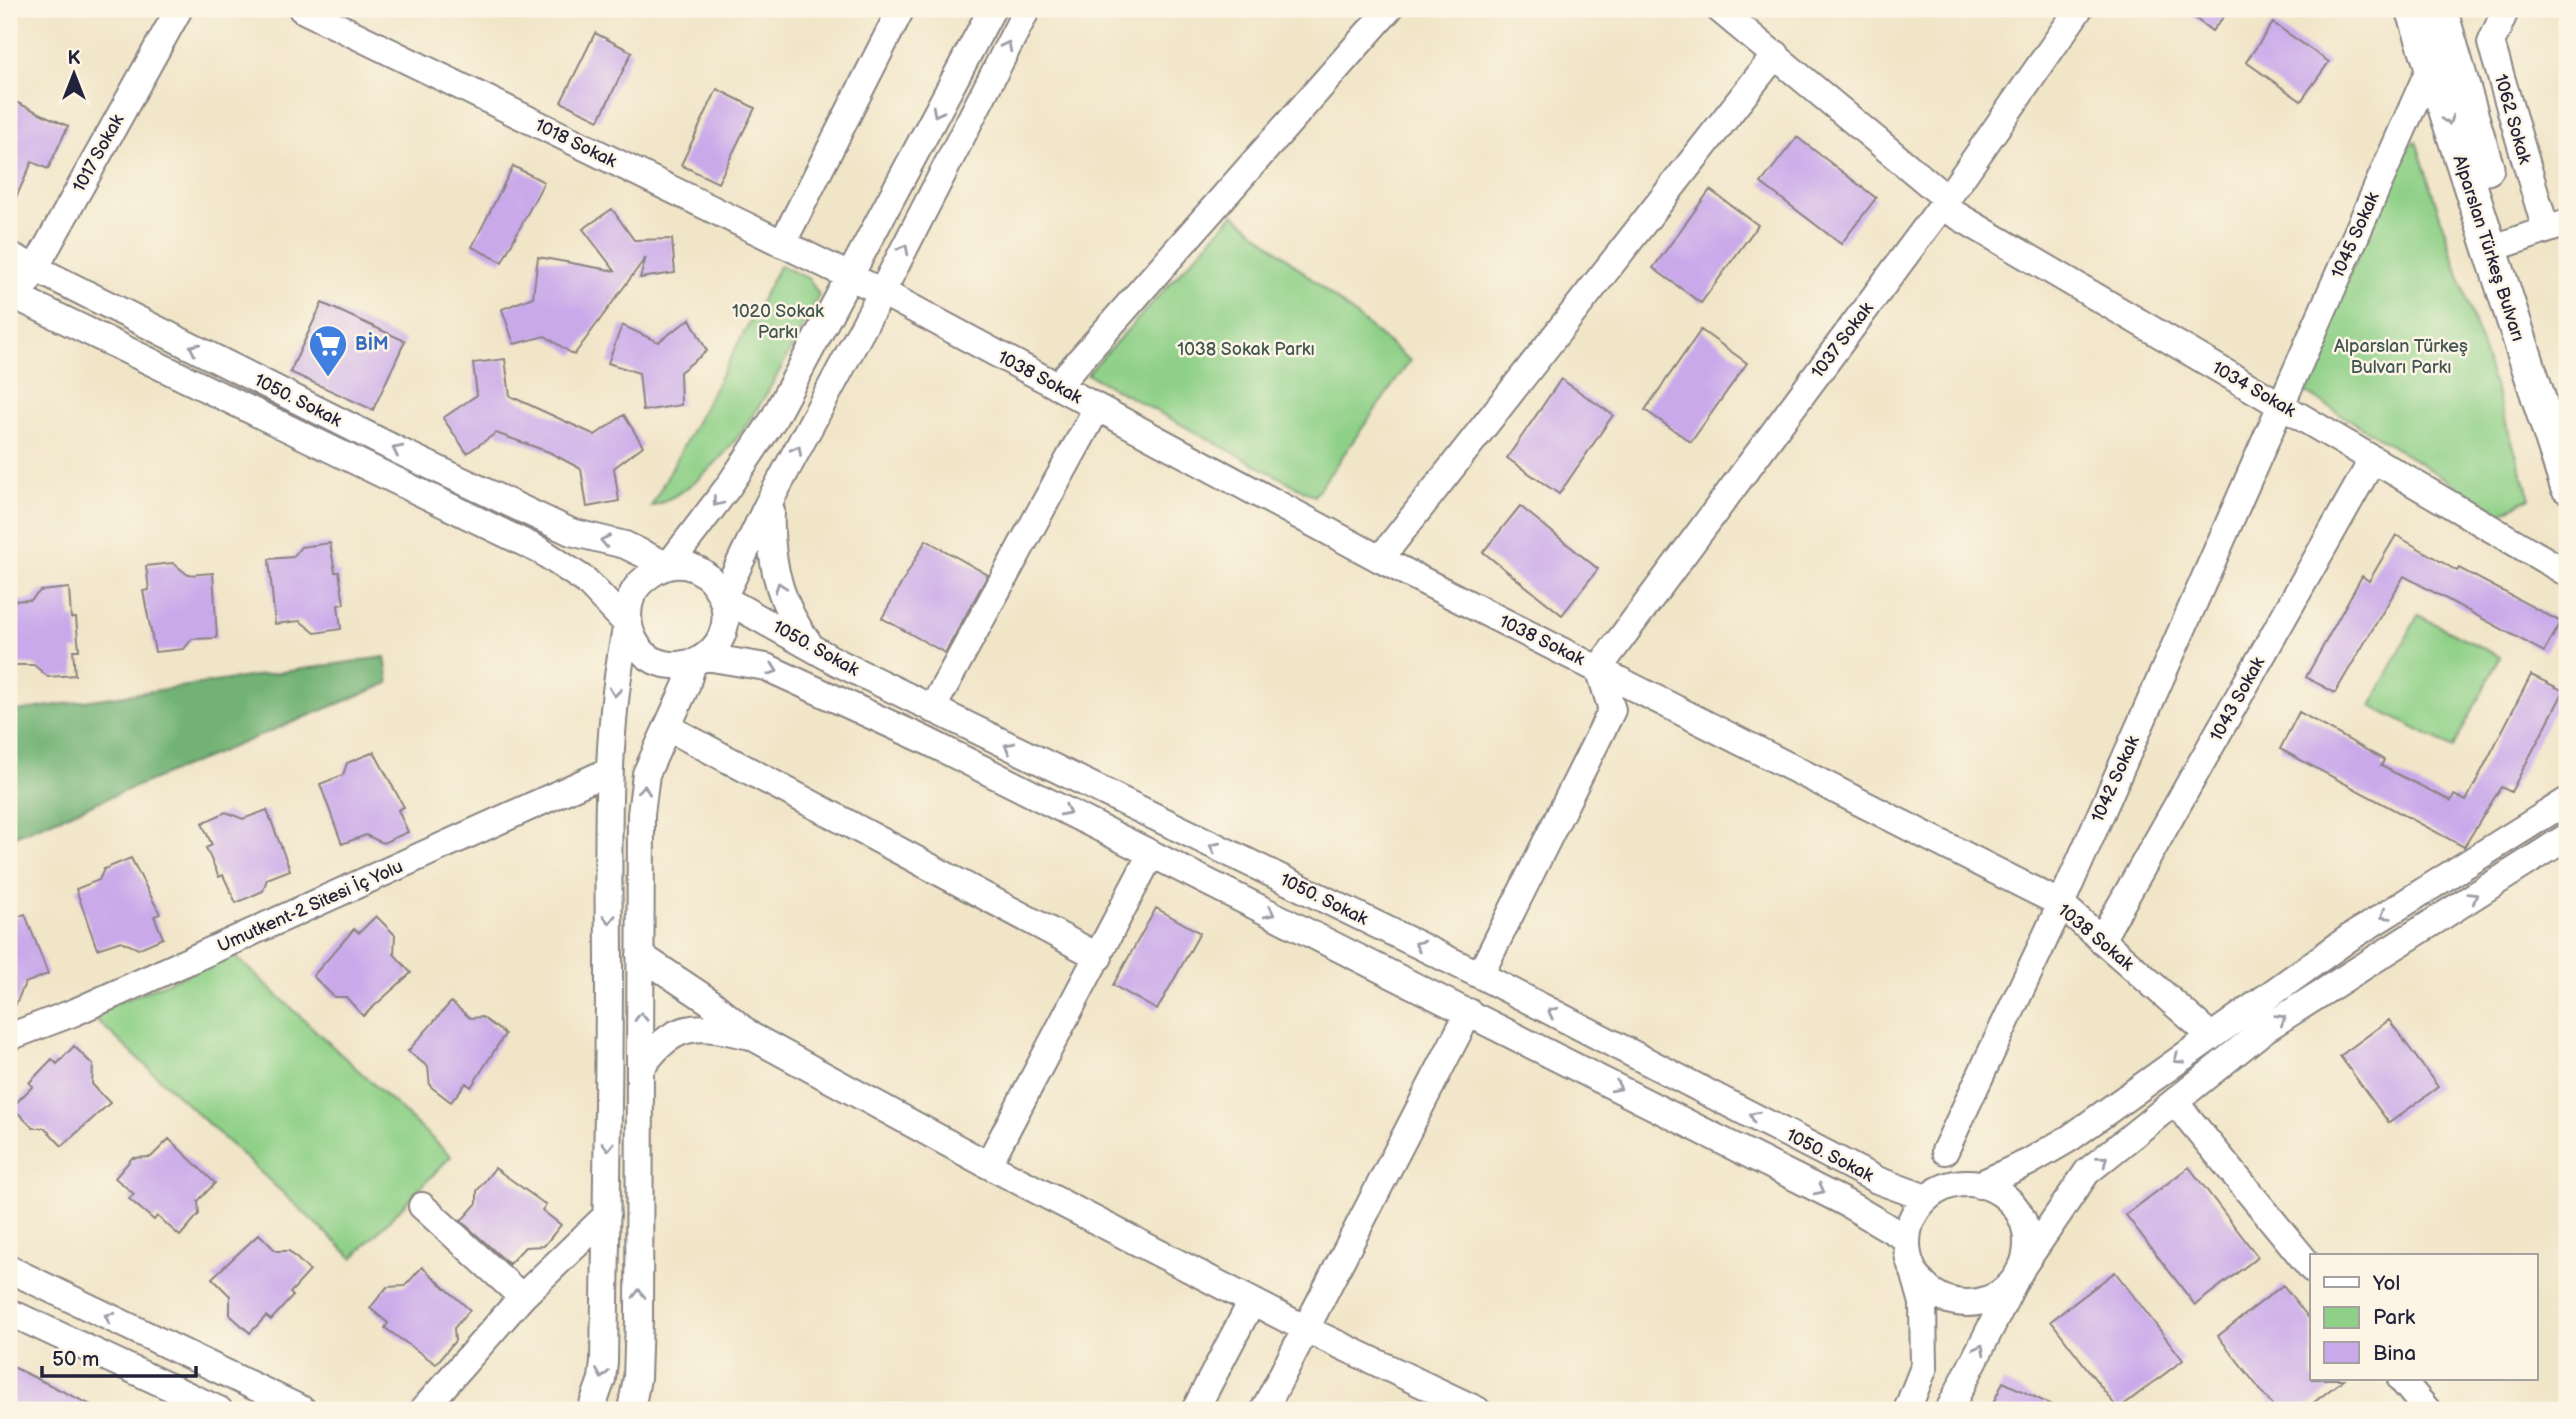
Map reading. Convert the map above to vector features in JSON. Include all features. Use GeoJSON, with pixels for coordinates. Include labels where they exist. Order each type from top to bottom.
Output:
{"type":"FeatureCollection","features":[{"type":"Feature","properties":{"kind":"main road","name":"Alparslan Türkeş Bulvarı"},"geometry":{"type":"LineString","coordinates":[[2435,10],[2431,65],[2567,486]]}},
{"type":"Feature","properties":{"kind":"main road","name":"Alparslan Türkeş Bulvarı"},"geometry":{"type":"LineString","coordinates":[[2435,10],[2567,432]]}},
{"type":"Feature","properties":{"kind":"street","name":"1017 Sokak"},"geometry":{"type":"LineString","coordinates":[[15,296],[34,267],[179,9]]}},
{"type":"Feature","properties":{"kind":"street","name":"1018 Sokak"},"geometry":{"type":"LineString","coordinates":[[302,9],[850,277]]}},
{"type":"Feature","properties":{"kind":"street"},"geometry":{"type":"LineString","coordinates":[[782,244],[901,9]]}},
{"type":"Feature","properties":{"kind":"street"},"geometry":{"type":"LineString","coordinates":[[591,1410],[602,1379],[604,1362],[609,771],[614,701],[628,605],[634,589],[646,577],[668,566],[728,487],[773,420],[992,9]]}},
{"type":"Feature","properties":{"kind":"street"},"geometry":{"type":"LineString","coordinates":[[723,598],[772,496],[882,292],[1027,9]]}},
{"type":"Feature","properties":{"kind":"street"},"geometry":{"type":"LineString","coordinates":[[1057,386],[1389,9]]}},
{"type":"Feature","properties":{"kind":"street","name":"1034 Sokak"},"geometry":{"type":"LineString","coordinates":[[1719,9],[1776,54],[1944,203],[2567,573]]}},
{"type":"Feature","properties":{"kind":"street","name":"1037 Sokak"},"geometry":{"type":"LineString","coordinates":[[1599,668],[1944,203],[2079,9]]}},
{"type":"Feature","properties":{"kind":"street","name":"1062 Sokak"},"geometry":{"type":"LineString","coordinates":[[2506,9],[2491,43],[2556,227]]}},
{"type":"Feature","properties":{"kind":"street"},"geometry":{"type":"LineString","coordinates":[[1380,559],[1776,54]]}},
{"type":"Feature","properties":{"kind":"street","name":"1045 Sokak"},"geometry":{"type":"LineString","coordinates":[[2279,404],[2431,65]]}},
{"type":"Feature","properties":{"kind":"street"},"geometry":{"type":"LineString","coordinates":[[2508,243],[2556,227]]}},
{"type":"Feature","properties":{"kind":"street","name":"1050. Sokak"},"geometry":{"type":"LineString","coordinates":[[9,254],[399,451],[571,532],[625,545],[668,566]]}},
{"type":"Feature","properties":{"kind":"street","name":"1038 Sokak"},"geometry":{"type":"LineString","coordinates":[[850,277],[1380,559],[2061,904],[2211,1036]]}},
{"type":"Feature","properties":{"kind":"street","name":"1050. Sokak"},"geometry":{"type":"LineString","coordinates":[[15,296],[541,551],[568,566],[586,581],[627,624]]}},
{"type":"Feature","properties":{"kind":"street","name":"1042 Sokak"},"geometry":{"type":"LineString","coordinates":[[1945,1151],[2061,904],[2279,404]]}},
{"type":"Feature","properties":{"kind":"street"},"geometry":{"type":"LineString","coordinates":[[932,709],[1097,408]]}},
{"type":"Feature","properties":{"kind":"street","name":"1043 Sokak"},"geometry":{"type":"LineString","coordinates":[[2101,940],[2373,459]]}},
{"type":"Feature","properties":{"kind":"street"},"geometry":{"type":"LineString","coordinates":[[772,496],[770,535],[778,586],[799,630],[811,647]]}},
{"type":"Feature","properties":{"kind":"street"},"geometry":{"type":"LineString","coordinates":[[633,1408],[639,1318],[640,955],[644,788],[646,774],[686,686],[700,660],[723,634],[727,619],[723,598],[708,577],[694,569],[668,566]]}},
{"type":"Feature","properties":{"kind":"street","name":"1050. Sokak"},"geometry":{"type":"LineString","coordinates":[[723,598],[932,709],[1480,975],[1877,1180],[1926,1198]]}},
{"type":"Feature","properties":{"kind":"street"},"geometry":{"type":"LineString","coordinates":[[627,624],[642,652],[656,661],[672,665],[700,660]]}},
{"type":"Feature","properties":{"kind":"street","name":"1050. Sokak"},"geometry":{"type":"LineString","coordinates":[[700,660],[766,667],[798,680],[1151,853],[1846,1203],[1907,1239]]}},
{"type":"Feature","properties":{"kind":"street"},"geometry":{"type":"LineString","coordinates":[[1480,975],[1612,710],[1599,668]]}},
{"type":"Feature","properties":{"kind":"street"},"geometry":{"type":"LineString","coordinates":[[667,727],[1099,957]]}},
{"type":"Feature","properties":{"kind":"street","name":"Umutkent-2 Sitesi İç Yolu"},"geometry":{"type":"LineString","coordinates":[[9,1037],[75,1012],[609,771]]}},
{"type":"Feature","properties":{"kind":"street"},"geometry":{"type":"LineString","coordinates":[[1979,1185],[2029,1162],[2070,1138],[2349,938],[2567,801]]}},
{"type":"Feature","properties":{"kind":"street"},"geometry":{"type":"LineString","coordinates":[[1915,1275],[1929,1290],[1947,1300],[1966,1303],[1984,1300],[2002,1292],[2087,1172],[2265,1030],[2567,837]]}},
{"type":"Feature","properties":{"kind":"street"},"geometry":{"type":"LineString","coordinates":[[988,1165],[1151,853]]}},
{"type":"Feature","properties":{"kind":"street"},"geometry":{"type":"LineString","coordinates":[[640,955],[709,1001],[751,1036],[988,1165],[1308,1330],[1477,1410]]}},
{"type":"Feature","properties":{"kind":"street"},"geometry":{"type":"LineString","coordinates":[[1264,1410],[1308,1330],[1469,1013]]}},
{"type":"Feature","properties":{"kind":"street"},"geometry":{"type":"LineString","coordinates":[[641,1068],[659,1042],[681,1032],[703,1027],[751,1036]]}},
{"type":"Feature","properties":{"kind":"street"},"geometry":{"type":"LineString","coordinates":[[2175,1102],[2310,1267]]}},
{"type":"Feature","properties":{"kind":"street"},"geometry":{"type":"LineString","coordinates":[[1907,1410],[1924,1367],[1923,1303],[1907,1255],[1907,1239],[1913,1215],[1926,1198],[1944,1187],[1964,1183],[1979,1185],[2002,1194],[2015,1208],[2024,1224],[2027,1243],[2020,1270],[1949,1410]]}},
{"type":"Feature","properties":{"kind":"street"},"geometry":{"type":"LineString","coordinates":[[422,1206],[522,1297]]}},
{"type":"Feature","properties":{"kind":"street"},"geometry":{"type":"LineString","coordinates":[[423,1410],[522,1297],[607,1215]]}},
{"type":"Feature","properties":{"kind":"street"},"geometry":{"type":"LineString","coordinates":[[9,1269],[303,1410]]}},
{"type":"Feature","properties":{"kind":"street"},"geometry":{"type":"LineString","coordinates":[[1195,1410],[1252,1301]]}},
{"type":"Feature","properties":{"kind":"street"},"geometry":{"type":"LineString","coordinates":[[9,1312],[219,1410]]}},
{"type":"Feature","properties":{"kind":"street"},"geometry":{"type":"LineString","coordinates":[[2402,1380],[2427,1410]]}},
{"type":"Feature","properties":{"kind":"green space","name":"Alparslan Türkeş Bulvarı Parkı"},"geometry":{"type":"Polygon","coordinates":[[[2416,141],[2530,498],[2501,513],[2300,389],[2404,148],[2416,141]]]}},
{"type":"Feature","properties":{"kind":"green space","name":"1038 Sokak Parkı"},"geometry":{"type":"Polygon","coordinates":[[[1234,214],[1410,361],[1314,496],[1087,374],[1234,214]]]}},
{"type":"Feature","properties":{"kind":"green space","name":"1020 Sokak Parkı"},"geometry":{"type":"Polygon","coordinates":[[[780,265],[809,279],[819,295],[771,387],[731,446],[707,471],[681,492],[651,507],[780,265]]]}},
{"type":"Feature","properties":{"kind":"green space"},"geometry":{"type":"Polygon","coordinates":[[[2418,615],[2500,657],[2453,748],[2371,706],[2418,615]]]}},
{"type":"Feature","properties":{"kind":"green space"},"geometry":{"type":"Polygon","coordinates":[[[385,657],[389,683],[12,837],[9,835],[9,712],[385,657]]]}},
{"type":"Feature","properties":{"kind":"green space"},"geometry":{"type":"Polygon","coordinates":[[[234,955],[451,1156],[353,1258],[90,1014],[234,955]]]}},
{"type":"Feature","properties":{"kind":"building"},"geometry":{"type":"Polygon","coordinates":[[[2183,9],[2230,9],[2212,31],[2183,9]]]}},
{"type":"Feature","properties":{"kind":"building"},"geometry":{"type":"Polygon","coordinates":[[[2273,23],[2329,62],[2301,101],[2246,62],[2273,23]]]}},
{"type":"Feature","properties":{"kind":"building"},"geometry":{"type":"Polygon","coordinates":[[[595,33],[632,52],[599,120],[561,102],[595,33]]]}},
{"type":"Feature","properties":{"kind":"building"},"geometry":{"type":"Polygon","coordinates":[[[717,89],[755,108],[718,183],[681,165],[717,89]]]}},
{"type":"Feature","properties":{"kind":"building"},"geometry":{"type":"Polygon","coordinates":[[[9,99],[68,126],[48,169],[32,162],[9,213],[9,99]]]}},
{"type":"Feature","properties":{"kind":"building"},"geometry":{"type":"Polygon","coordinates":[[[1797,137],[1876,198],[1841,244],[1761,183],[1797,137]]]}},
{"type":"Feature","properties":{"kind":"building"},"geometry":{"type":"Polygon","coordinates":[[[513,166],[544,182],[502,262],[472,247],[513,166]]]}},
{"type":"Feature","properties":{"kind":"building"},"geometry":{"type":"Polygon","coordinates":[[[1710,190],[1758,225],[1701,303],[1653,268],[1710,190]]]}},
{"type":"Feature","properties":{"kind":"building"},"geometry":{"type":"Polygon","coordinates":[[[612,209],[634,240],[672,239],[675,273],[640,278],[646,257],[574,355],[545,336],[514,344],[502,309],[533,297],[538,257],[615,271],[583,229],[612,209]]]}},
{"type":"Feature","properties":{"kind":"building"},"geometry":{"type":"Polygon","coordinates":[[[322,303],[405,341],[373,410],[290,372],[322,303]]]}},
{"type":"Feature","properties":{"kind":"building"},"geometry":{"type":"Polygon","coordinates":[[[690,319],[707,351],[680,372],[681,405],[643,411],[639,373],[608,363],[622,325],[658,342],[690,319]]]}},
{"type":"Feature","properties":{"kind":"building"},"geometry":{"type":"Polygon","coordinates":[[[1701,330],[1747,363],[1691,442],[1645,410],[1701,330]]]}},
{"type":"Feature","properties":{"kind":"building"},"geometry":{"type":"Polygon","coordinates":[[[505,359],[510,396],[595,435],[624,415],[643,446],[614,468],[619,501],[587,507],[581,469],[549,452],[496,433],[467,453],[443,418],[477,395],[473,363],[505,359]]]}},
{"type":"Feature","properties":{"kind":"building"},"geometry":{"type":"Polygon","coordinates":[[[1561,379],[1613,415],[1559,494],[1507,458],[1561,379]]]}},
{"type":"Feature","properties":{"kind":"building"},"geometry":{"type":"Polygon","coordinates":[[[1520,506],[1598,569],[1562,615],[1483,552],[1520,506]]]}},
{"type":"Feature","properties":{"kind":"building"},"geometry":{"type":"Polygon","coordinates":[[[2396,535],[2457,571],[2459,568],[2561,622],[2544,652],[2404,576],[2335,693],[2306,677],[2362,576],[2369,581],[2396,535]]]}},
{"type":"Feature","properties":{"kind":"building"},"geometry":{"type":"Polygon","coordinates":[[[926,540],[988,575],[945,653],[882,618],[926,540]]]}},
{"type":"Feature","properties":{"kind":"building"},"geometry":{"type":"Polygon","coordinates":[[[330,543],[335,572],[339,572],[344,604],[338,605],[341,629],[315,633],[300,621],[275,624],[269,559],[293,557],[301,547],[330,543]]]}},
{"type":"Feature","properties":{"kind":"building"},"geometry":{"type":"Polygon","coordinates":[[[173,563],[188,575],[213,573],[217,638],[192,639],[184,649],[155,652],[143,591],[149,590],[146,566],[173,563]]]}},
{"type":"Feature","properties":{"kind":"building"},"geometry":{"type":"Polygon","coordinates":[[[69,588],[71,618],[76,618],[79,650],[73,650],[75,675],[48,677],[34,665],[9,665],[9,601],[31,600],[40,591],[69,588]]]}},
{"type":"Feature","properties":{"kind":"building"},"geometry":{"type":"Polygon","coordinates":[[[2531,675],[2564,691],[2511,792],[2501,787],[2464,847],[2280,749],[2299,712],[2384,760],[2381,766],[2451,801],[2454,795],[2466,801],[2531,675]]]}},
{"type":"Feature","properties":{"kind":"building"},"geometry":{"type":"Polygon","coordinates":[[[374,752],[404,807],[398,810],[408,832],[383,843],[366,835],[342,844],[320,784],[343,775],[347,763],[374,752]]]}},
{"type":"Feature","properties":{"kind":"building"},"geometry":{"type":"Polygon","coordinates":[[[267,810],[290,870],[267,879],[263,891],[236,903],[223,875],[219,877],[206,848],[212,845],[202,823],[226,812],[243,819],[267,810]]]}},
{"type":"Feature","properties":{"kind":"building"},"geometry":{"type":"Polygon","coordinates":[[[131,858],[160,914],[154,916],[163,938],[138,949],[121,941],[97,949],[76,889],[99,880],[104,869],[131,858]]]}},
{"type":"Feature","properties":{"kind":"building"},"geometry":{"type":"Polygon","coordinates":[[[1156,908],[1200,933],[1157,1010],[1113,985],[1156,908]]]}},
{"type":"Feature","properties":{"kind":"building"},"geometry":{"type":"Polygon","coordinates":[[[25,914],[48,974],[25,983],[9,1020],[9,920],[25,914]]]}},
{"type":"Feature","properties":{"kind":"building"},"geometry":{"type":"Polygon","coordinates":[[[376,916],[395,935],[394,954],[411,973],[363,1016],[346,997],[334,997],[313,976],[354,929],[359,933],[376,916]]]}},
{"type":"Feature","properties":{"kind":"building"},"geometry":{"type":"Polygon","coordinates":[[[451,1002],[470,1018],[482,1017],[505,1034],[471,1087],[466,1083],[451,1102],[430,1086],[428,1067],[408,1051],[451,1002]]]}},
{"type":"Feature","properties":{"kind":"building"},"geometry":{"type":"Polygon","coordinates":[[[2389,1020],[2438,1087],[2389,1123],[2340,1056],[2389,1020]]]}},
{"type":"Feature","properties":{"kind":"building"},"geometry":{"type":"Polygon","coordinates":[[[74,1046],[93,1065],[92,1084],[110,1103],[62,1146],[45,1128],[33,1128],[12,1107],[33,1086],[29,1083],[52,1059],[57,1064],[74,1046]]]}},
{"type":"Feature","properties":{"kind":"building"},"geometry":{"type":"Polygon","coordinates":[[[169,1139],[215,1183],[198,1201],[199,1214],[180,1236],[157,1216],[154,1220],[129,1199],[134,1194],[115,1178],[132,1158],[151,1157],[169,1139]]]}},
{"type":"Feature","properties":{"kind":"building"},"geometry":{"type":"Polygon","coordinates":[[[2189,1167],[2258,1257],[2195,1305],[2126,1215],[2189,1167]]]}},
{"type":"Feature","properties":{"kind":"building"},"geometry":{"type":"Polygon","coordinates":[[[495,1168],[546,1205],[542,1210],[561,1225],[544,1246],[525,1247],[509,1264],[461,1221],[477,1203],[477,1191],[495,1168]]]}},
{"type":"Feature","properties":{"kind":"building"},"geometry":{"type":"Polygon","coordinates":[[[259,1234],[276,1251],[289,1251],[310,1271],[290,1293],[293,1296],[271,1320],[266,1316],[250,1333],[230,1315],[230,1296],[212,1278],[259,1234]]]}},
{"type":"Feature","properties":{"kind":"building"},"geometry":{"type":"Polygon","coordinates":[[[422,1267],[470,1310],[454,1328],[455,1341],[436,1364],[385,1328],[388,1323],[370,1308],[387,1287],[405,1286],[422,1267]]]}},
{"type":"Feature","properties":{"kind":"building"},"geometry":{"type":"Polygon","coordinates":[[[2115,1272],[2183,1360],[2118,1409],[2051,1321],[2115,1272]]]}},
{"type":"Feature","properties":{"kind":"building"},"geometry":{"type":"Polygon","coordinates":[[[2283,1285],[2310,1319],[2310,1380],[2343,1380],[2304,1410],[2276,1410],[2218,1336],[2283,1285]]]}},
{"type":"Feature","properties":{"kind":"building"},"geometry":{"type":"Polygon","coordinates":[[[9,1365],[101,1410],[9,1410],[9,1365]]]}},
{"type":"Feature","properties":{"kind":"building"},"geometry":{"type":"Polygon","coordinates":[[[2003,1382],[2062,1410],[1990,1410],[2003,1382]]]}},
{"type":"Feature","properties":{"kind":"place","name":"BİM"},"geometry":{"type":"Point","coordinates":[328,378]}}]}
